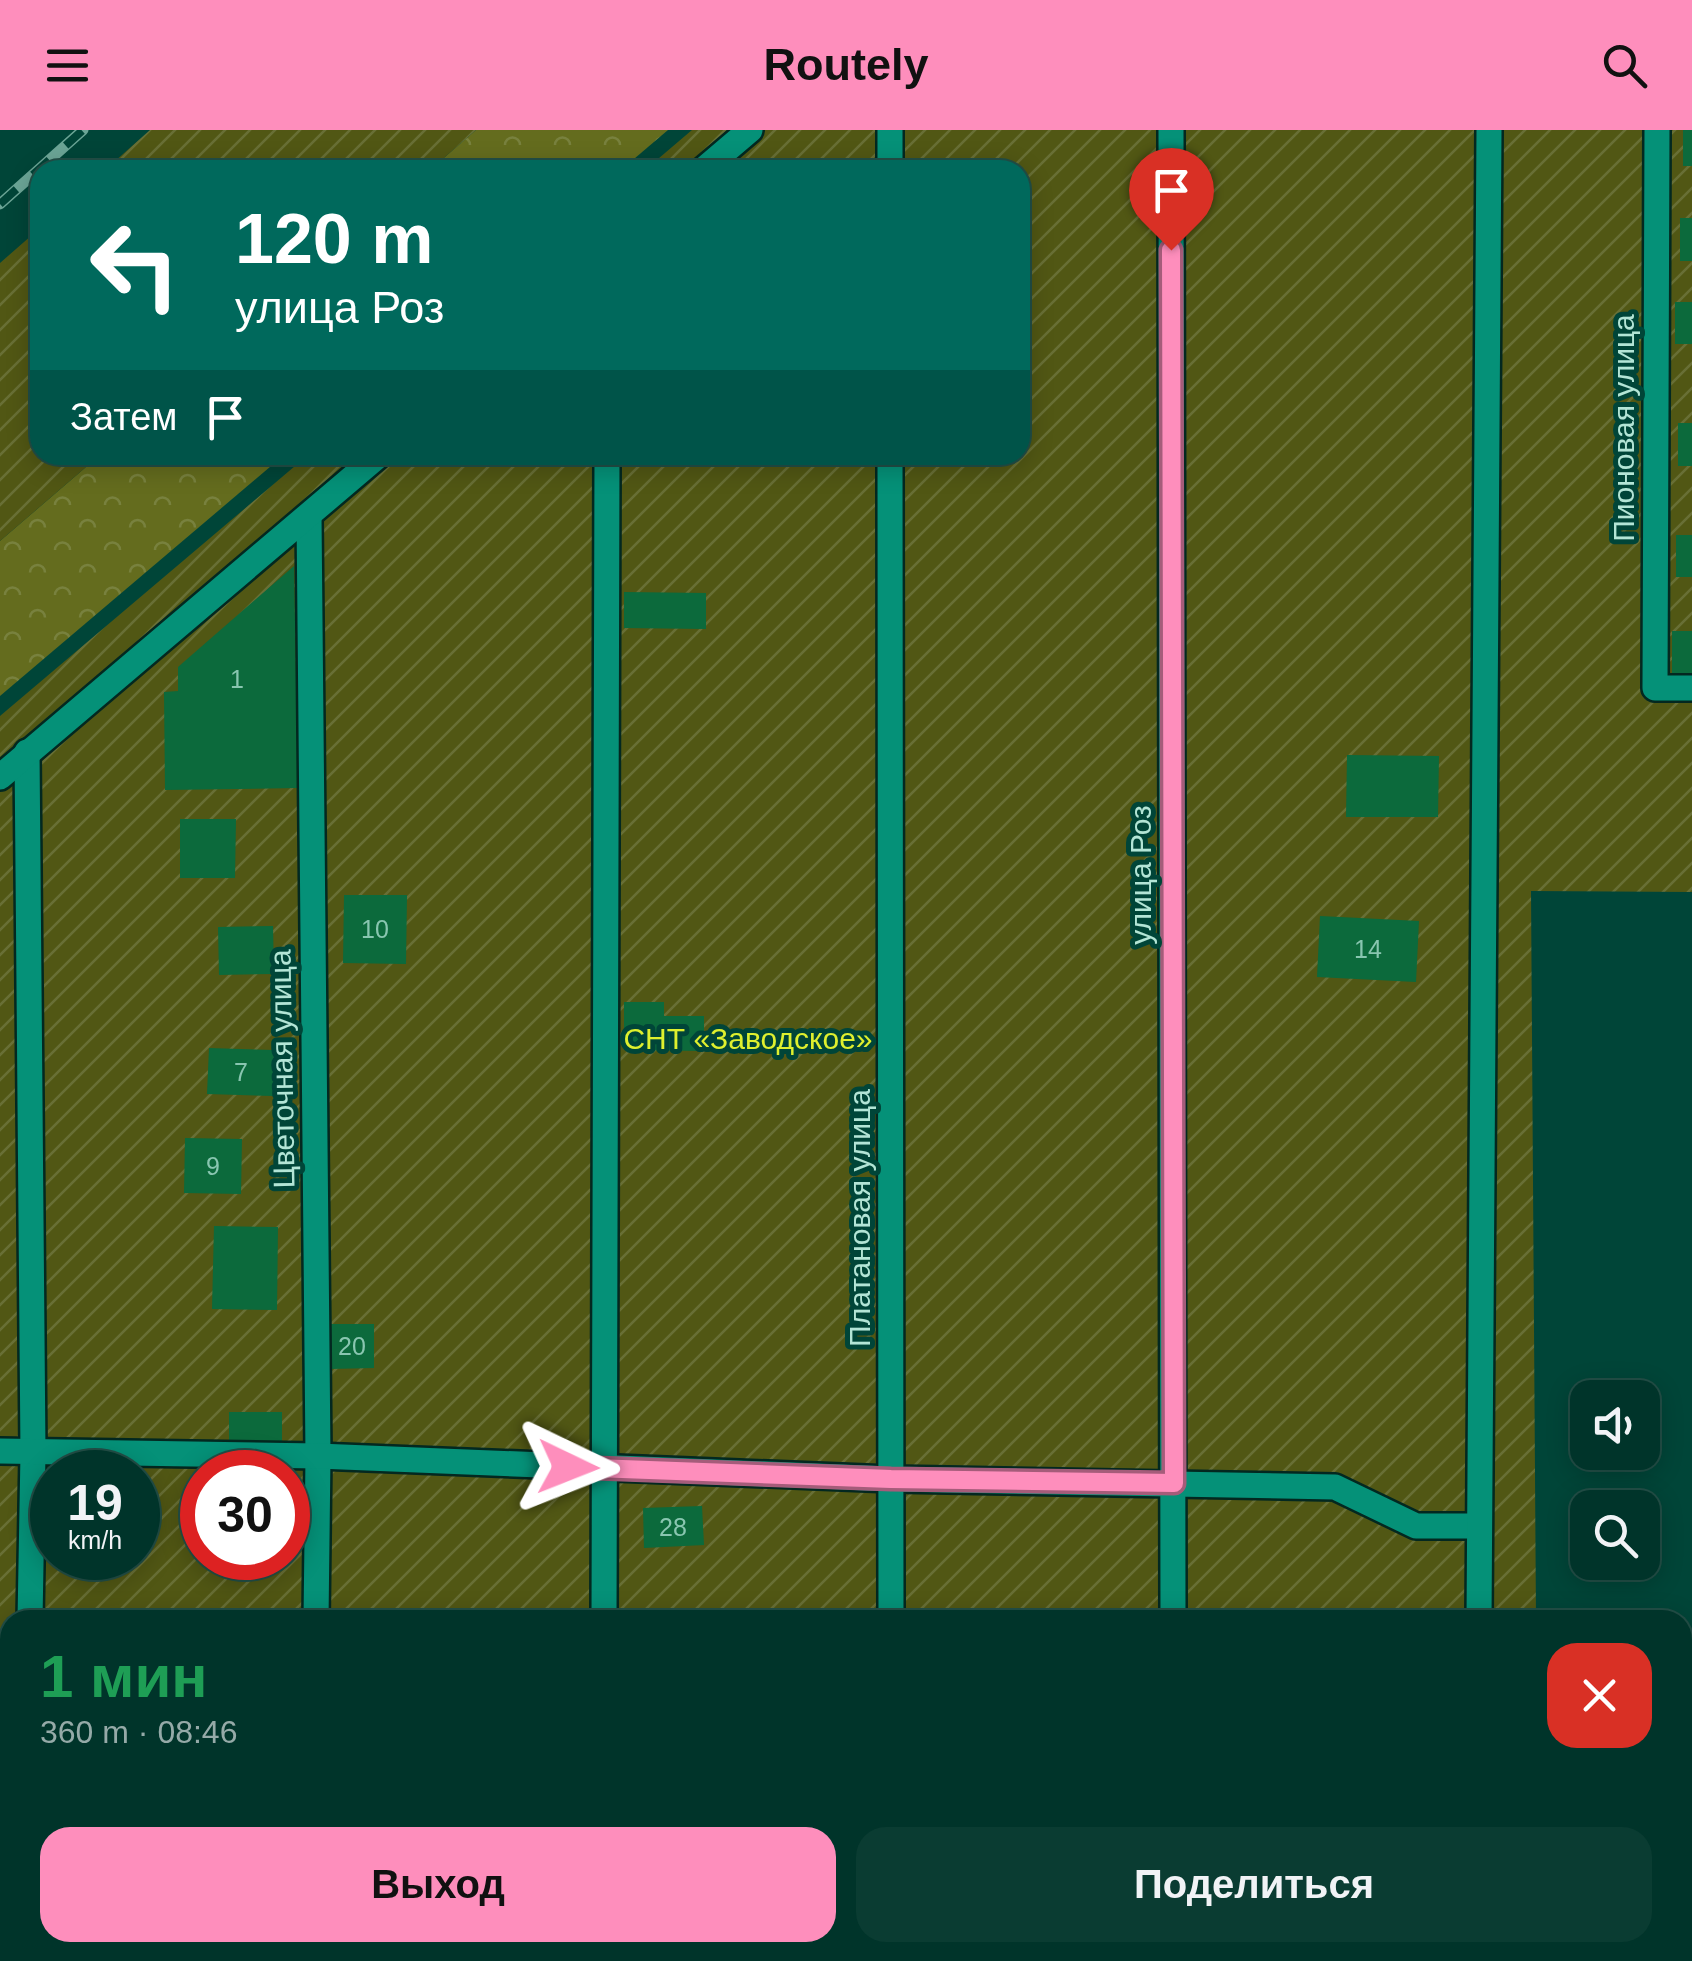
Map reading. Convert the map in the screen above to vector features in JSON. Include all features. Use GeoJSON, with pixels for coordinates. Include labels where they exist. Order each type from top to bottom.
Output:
{"type":"FeatureCollection","features":[{"type":"Feature","properties":{"kind":"street"},"geometry":{"type":"LineString","coordinates":[[714,160],[750,130]]}},
{"type":"Feature","properties":{"kind":"street"},"geometry":{"type":"LineString","coordinates":[[890,130],[890,160]]}},
{"type":"Feature","properties":{"kind":"street","name":"улица Роз"},"geometry":{"type":"LineString","coordinates":[[1171,130],[1174,1610]]}},
{"type":"Feature","properties":{"kind":"street"},"geometry":{"type":"LineString","coordinates":[[1479,1610],[1489,130]]}},
{"type":"Feature","properties":{"kind":"street","name":"Пионовая улица"},"geometry":{"type":"LineString","coordinates":[[1657,130],[1655,688],[1692,688]]}},
{"type":"Feature","properties":{"kind":"street"},"geometry":{"type":"LineString","coordinates":[[0,777],[368,465]]}},
{"type":"Feature","properties":{"kind":"street"},"geometry":{"type":"LineString","coordinates":[[604,1610],[607,465]]}},
{"type":"Feature","properties":{"kind":"street","name":"Платановая улица"},"geometry":{"type":"LineString","coordinates":[[890,465],[890,1610]]}},
{"type":"Feature","properties":{"kind":"street","name":"Цветочная улица"},"geometry":{"type":"LineString","coordinates":[[309,518],[316,1610]]}},
{"type":"Feature","properties":{"kind":"street"},"geometry":{"type":"LineString","coordinates":[[28,752],[33,1450]]}},
{"type":"Feature","properties":{"kind":"street"},"geometry":{"type":"LineString","coordinates":[[0,1451],[30,1452]]}},
{"type":"Feature","properties":{"kind":"street"},"geometry":{"type":"LineString","coordinates":[[160,1454],[318,1456],[891,1479],[1335,1487],[1416,1526],[1479,1526]]}},
{"type":"Feature","properties":{"kind":"street"},"geometry":{"type":"LineString","coordinates":[[30,1610],[31,1580]]}},
{"type":"Feature","properties":{"kind":"green space"},"geometry":{"type":"Polygon","coordinates":[[[150,130],[476,130],[442,160],[116,160],[150,130]]]}},
{"type":"Feature","properties":{"kind":"green space"},"geometry":{"type":"Polygon","coordinates":[[[476,130],[668,130],[633,160],[442,160],[476,130]]]}},
{"type":"Feature","properties":{"kind":"green space","name":"СНТ «Заводское»"},"geometry":{"type":"Polygon","coordinates":[[[692,130],[1692,130],[1692,892],[1531,891],[1536,1610],[0,1610],[0,716],[296,465],[1030,465],[1030,160],[657,160],[692,130]]]}},
{"type":"Feature","properties":{"kind":"green space"},"geometry":{"type":"Polygon","coordinates":[[[30,237],[30,465],[88,465],[0,541],[0,263],[30,237]]]}},
{"type":"Feature","properties":{"kind":"green space"},"geometry":{"type":"Polygon","coordinates":[[[88,465],[272,465],[0,696],[0,541],[88,465]]]}},
{"type":"Feature","properties":{"kind":"building"},"geometry":{"type":"Polygon","coordinates":[[[1683,130],[1692,130],[1692,166],[1683,166],[1683,130]]]}},
{"type":"Feature","properties":{"kind":"building"},"geometry":{"type":"Polygon","coordinates":[[[1680,218],[1692,218],[1692,261],[1680,261],[1680,218]]]}},
{"type":"Feature","properties":{"kind":"building"},"geometry":{"type":"Polygon","coordinates":[[[1675,302],[1692,302],[1692,344],[1675,344],[1675,302]]]}},
{"type":"Feature","properties":{"kind":"building"},"geometry":{"type":"Polygon","coordinates":[[[1678,423],[1692,423],[1692,466],[1678,466],[1678,423]]]}},
{"type":"Feature","properties":{"kind":"building"},"geometry":{"type":"Polygon","coordinates":[[[1676,535],[1692,535],[1692,577],[1676,577],[1676,535]]]}},
{"type":"Feature","properties":{"kind":"building"},"geometry":{"type":"Polygon","coordinates":[[[294,566],[298,788],[165,790],[164,692],[178,691],[178,667],[294,566]]]}},
{"type":"Feature","properties":{"kind":"building"},"geometry":{"type":"Polygon","coordinates":[[[624,592],[706,593],[706,629],[624,628],[624,592]]]}},
{"type":"Feature","properties":{"kind":"building"},"geometry":{"type":"Polygon","coordinates":[[[1672,631],[1692,631],[1692,673],[1672,673],[1672,631]]]}},
{"type":"Feature","properties":{"kind":"building"},"geometry":{"type":"Polygon","coordinates":[[[1347,755],[1439,756],[1438,817],[1346,817],[1347,755]]]}},
{"type":"Feature","properties":{"kind":"building"},"geometry":{"type":"Polygon","coordinates":[[[180,819],[236,819],[235,878],[180,878],[180,819]]]}},
{"type":"Feature","properties":{"kind":"building"},"geometry":{"type":"Polygon","coordinates":[[[344,895],[407,895],[406,964],[343,963],[344,895]]]}},
{"type":"Feature","properties":{"kind":"building"},"geometry":{"type":"Polygon","coordinates":[[[1320,916],[1419,921],[1416,982],[1317,977],[1320,916]]]}},
{"type":"Feature","properties":{"kind":"building"},"geometry":{"type":"Polygon","coordinates":[[[273,926],[274,974],[219,975],[218,927],[273,926]]]}},
{"type":"Feature","properties":{"kind":"building"},"geometry":{"type":"Polygon","coordinates":[[[624,1002],[664,1002],[664,1016],[704,1016],[704,1051],[624,1050],[624,1002]]]}},
{"type":"Feature","properties":{"kind":"building"},"geometry":{"type":"Polygon","coordinates":[[[209,1048],[274,1050],[273,1096],[207,1094],[209,1048]]]}},
{"type":"Feature","properties":{"kind":"building"},"geometry":{"type":"Polygon","coordinates":[[[185,1138],[242,1139],[241,1194],[184,1193],[185,1138]]]}},
{"type":"Feature","properties":{"kind":"building"},"geometry":{"type":"Polygon","coordinates":[[[214,1226],[278,1227],[277,1310],[212,1309],[214,1226]]]}},
{"type":"Feature","properties":{"kind":"building"},"geometry":{"type":"Polygon","coordinates":[[[330,1324],[374,1324],[374,1368],[330,1369],[330,1324]]]}},
{"type":"Feature","properties":{"kind":"building"},"geometry":{"type":"Polygon","coordinates":[[[229,1412],[282,1412],[282,1447],[229,1446],[229,1412]]]}},
{"type":"Feature","properties":{"kind":"building"},"geometry":{"type":"Polygon","coordinates":[[[702,1506],[704,1545],[644,1548],[643,1508],[702,1506]]]}},
{"type":"Feature","properties":{"kind":"railway"},"geometry":{"type":"LineString","coordinates":[[49,160],[83,130]]}},
{"type":"Feature","properties":{"kind":"railway"},"geometry":{"type":"LineString","coordinates":[[0,204],[30,177]]}},
{"type":"Feature","properties":{"kind":"route"},"geometry":{"type":"LineString","coordinates":[[568,1467],[891,1479],[1174,1483],[1171,250]]}}]}
